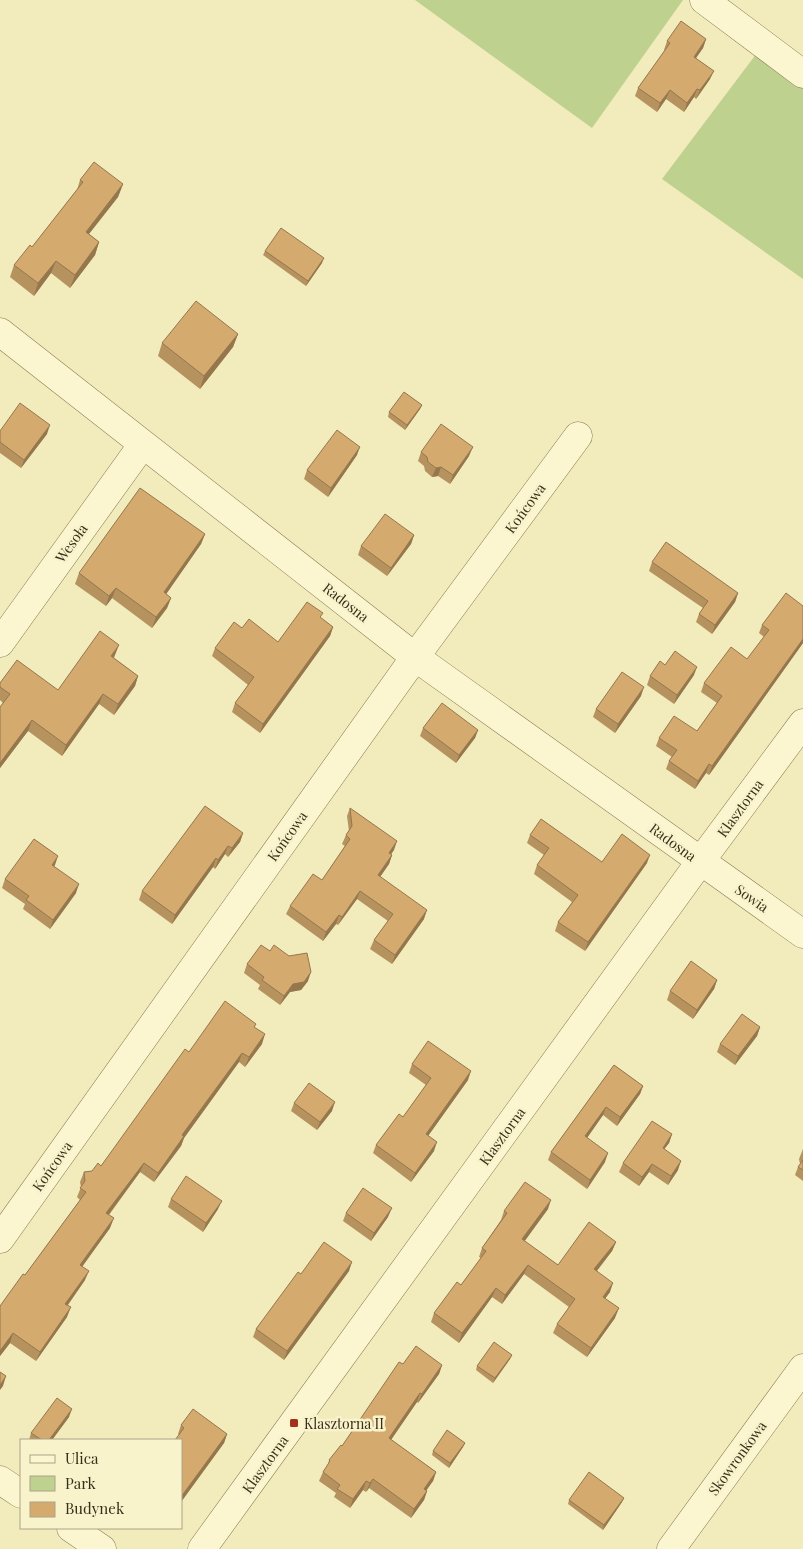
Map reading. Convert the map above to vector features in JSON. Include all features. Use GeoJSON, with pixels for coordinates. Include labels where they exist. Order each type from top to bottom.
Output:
{"type":"FeatureCollection","features":[{"type":"Feature","properties":{"kind":"street"},"geometry":{"type":"LineString","coordinates":[[704,0],[803,74]]}},
{"type":"Feature","properties":{"kind":"street","name":"Radosna"},"geometry":{"type":"LineString","coordinates":[[0,332],[415,657],[700,862]]}},
{"type":"Feature","properties":{"kind":"street","name":"Końcowa"},"geometry":{"type":"LineString","coordinates":[[0,1239],[415,657],[578,436]]}},
{"type":"Feature","properties":{"kind":"street","name":"Wesoła"},"geometry":{"type":"LineString","coordinates":[[0,643],[143,444]]}},
{"type":"Feature","properties":{"kind":"street","name":"Klasztorna"},"geometry":{"type":"LineString","coordinates":[[202,1549],[700,862],[803,723]]}},
{"type":"Feature","properties":{"kind":"street","name":"Sowia"},"geometry":{"type":"LineString","coordinates":[[700,862],[803,934]]}},
{"type":"Feature","properties":{"kind":"street","name":"Skowronkowa"},"geometry":{"type":"LineString","coordinates":[[671,1549],[803,1368]]}},
{"type":"Feature","properties":{"kind":"street"},"geometry":{"type":"LineString","coordinates":[[0,1480],[20,1493]]}},
{"type":"Feature","properties":{"kind":"street"},"geometry":{"type":"LineString","coordinates":[[72,1529],[102,1549]]}},
{"type":"Feature","properties":{"kind":"green space"},"geometry":{"type":"Polygon","coordinates":[[[415,0],[683,0],[592,128],[415,0]]]}},
{"type":"Feature","properties":{"kind":"green space"},"geometry":{"type":"Polygon","coordinates":[[[757,53],[803,88],[803,279],[662,179],[757,53]]]}},
{"type":"Feature","properties":{"kind":"building"},"geometry":{"type":"Polygon","coordinates":[[[681,21],[706,39],[694,57],[714,71],[700,90],[697,89],[687,103],[670,90],[660,103],[638,88],[670,43],[667,41],[681,21]]]}},
{"type":"Feature","properties":{"kind":"building"},"geometry":{"type":"Polygon","coordinates":[[[94,162],[123,184],[86,232],[99,242],[75,275],[56,261],[38,283],[14,265],[30,245],[32,247],[83,182],[80,180],[94,162]]]}},
{"type":"Feature","properties":{"kind":"building"},"geometry":{"type":"Polygon","coordinates":[[[281,228],[324,258],[308,281],[265,251],[281,228]]]}},
{"type":"Feature","properties":{"kind":"building"},"geometry":{"type":"Polygon","coordinates":[[[196,301],[238,334],[204,376],[162,343],[196,301]]]}},
{"type":"Feature","properties":{"kind":"building"},"geometry":{"type":"Polygon","coordinates":[[[404,392],[422,405],[407,425],[389,412],[404,392]]]}},
{"type":"Feature","properties":{"kind":"building"},"geometry":{"type":"Polygon","coordinates":[[[20,403],[50,425],[24,460],[0,442],[0,431],[20,403]]]}},
{"type":"Feature","properties":{"kind":"building"},"geometry":{"type":"Polygon","coordinates":[[[441,424],[473,447],[453,475],[441,467],[436,468],[428,462],[427,457],[421,452],[441,424]]]}},
{"type":"Feature","properties":{"kind":"building"},"geometry":{"type":"Polygon","coordinates":[[[337,430],[360,447],[331,488],[307,470],[337,430]]]}},
{"type":"Feature","properties":{"kind":"building"},"geometry":{"type":"Polygon","coordinates":[[[140,488],[205,534],[164,592],[171,598],[156,617],[116,588],[109,596],[79,573],[140,488]]]}},
{"type":"Feature","properties":{"kind":"building"},"geometry":{"type":"Polygon","coordinates":[[[385,514],[414,535],[391,568],[361,546],[385,514]]]}},
{"type":"Feature","properties":{"kind":"building"},"geometry":{"type":"Polygon","coordinates":[[[666,542],[738,593],[715,625],[699,614],[708,601],[652,562],[666,542]]]}},
{"type":"Feature","properties":{"kind":"building"},"geometry":{"type":"Polygon","coordinates":[[[786,593],[803,606],[803,639],[712,766],[709,764],[698,781],[669,761],[677,750],[659,738],[674,716],[697,731],[722,696],[704,683],[731,647],[747,659],[769,630],[762,625],[786,593]]]}},
{"type":"Feature","properties":{"kind":"building"},"geometry":{"type":"Polygon","coordinates":[[[307,602],[323,613],[320,617],[333,627],[263,724],[235,703],[254,677],[215,648],[234,622],[242,628],[249,619],[278,642],[307,602]]]}},
{"type":"Feature","properties":{"kind":"building"},"geometry":{"type":"Polygon","coordinates":[[[100,631],[119,645],[111,656],[138,676],[118,704],[103,694],[66,745],[32,720],[0,763],[0,707],[10,694],[0,687],[0,683],[17,660],[58,690],[100,631]]]}},
{"type":"Feature","properties":{"kind":"building"},"geometry":{"type":"Polygon","coordinates":[[[675,651],[697,667],[677,695],[650,676],[660,661],[665,665],[675,651]]]}},
{"type":"Feature","properties":{"kind":"building"},"geometry":{"type":"Polygon","coordinates":[[[622,672],[644,687],[618,724],[596,709],[622,672]]]}},
{"type":"Feature","properties":{"kind":"building"},"geometry":{"type":"Polygon","coordinates":[[[442,703],[478,730],[459,755],[423,728],[442,703]]]}},
{"type":"Feature","properties":{"kind":"building"},"geometry":{"type":"Polygon","coordinates":[[[205,806],[243,833],[232,848],[228,846],[218,860],[216,858],[175,915],[142,891],[205,806]]]}},
{"type":"Feature","properties":{"kind":"building"},"geometry":{"type":"Polygon","coordinates":[[[350,808],[397,841],[389,853],[392,855],[378,875],[427,910],[395,955],[374,940],[393,914],[360,891],[342,917],[339,915],[326,932],[290,906],[313,874],[322,880],[350,839],[346,835],[352,826],[350,808]]]}},
{"type":"Feature","properties":{"kind":"building"},"geometry":{"type":"Polygon","coordinates":[[[541,819],[602,862],[622,834],[650,855],[588,942],[558,922],[578,895],[537,865],[549,848],[530,835],[541,819]]]}},
{"type":"Feature","properties":{"kind":"building"},"geometry":{"type":"Polygon","coordinates":[[[34,839],[58,856],[52,865],[79,884],[53,920],[26,900],[29,896],[5,879],[34,839]]]}},
{"type":"Feature","properties":{"kind":"building"},"geometry":{"type":"Polygon","coordinates":[[[261,945],[270,951],[274,945],[289,956],[307,953],[311,972],[304,982],[293,984],[284,996],[262,980],[264,977],[247,964],[261,945]]]}},
{"type":"Feature","properties":{"kind":"building"},"geometry":{"type":"Polygon","coordinates":[[[691,961],[717,980],[697,1010],[670,991],[691,961]]]}},
{"type":"Feature","properties":{"kind":"building"},"geometry":{"type":"Polygon","coordinates":[[[225,1001],[256,1024],[254,1027],[265,1034],[249,1057],[242,1053],[182,1135],[184,1136],[158,1173],[144,1163],[106,1213],[114,1218],[80,1265],[89,1271],[65,1304],[71,1307],[40,1352],[13,1333],[0,1351],[0,1306],[86,1192],[80,1188],[85,1181],[84,1172],[92,1171],[98,1163],[101,1166],[185,1049],[189,1052],[225,1001]]]}},
{"type":"Feature","properties":{"kind":"building"},"geometry":{"type":"Polygon","coordinates":[[[742,1014],[760,1027],[738,1056],[720,1044],[742,1014]]]}},
{"type":"Feature","properties":{"kind":"building"},"geometry":{"type":"Polygon","coordinates":[[[428,1041],[471,1071],[426,1134],[437,1142],[415,1173],[376,1145],[399,1114],[403,1117],[431,1078],[412,1064],[428,1041]]]}},
{"type":"Feature","properties":{"kind":"building"},"geometry":{"type":"Polygon","coordinates":[[[614,1065],[643,1086],[620,1117],[606,1107],[585,1136],[608,1153],[590,1180],[551,1152],[614,1065]]]}},
{"type":"Feature","properties":{"kind":"building"},"geometry":{"type":"Polygon","coordinates":[[[309,1083],[335,1102],[320,1122],[294,1103],[309,1083]]]}},
{"type":"Feature","properties":{"kind":"building"},"geometry":{"type":"Polygon","coordinates":[[[652,1121],[672,1134],[663,1148],[681,1161],[671,1176],[652,1164],[642,1177],[623,1163],[652,1121]]]}},
{"type":"Feature","properties":{"kind":"building"},"geometry":{"type":"Polygon","coordinates":[[[803,1160],[803,1170],[798,1167],[803,1160]]]}},
{"type":"Feature","properties":{"kind":"building"},"geometry":{"type":"Polygon","coordinates":[[[186,1176],[222,1201],[206,1223],[171,1199],[186,1176]]]}},
{"type":"Feature","properties":{"kind":"building"},"geometry":{"type":"Polygon","coordinates":[[[525,1182],[551,1200],[522,1239],[558,1265],[589,1222],[616,1242],[594,1269],[613,1283],[603,1297],[619,1308],[591,1348],[557,1324],[575,1299],[528,1265],[505,1295],[496,1288],[462,1333],[434,1313],[457,1282],[461,1285],[486,1251],[482,1248],[507,1213],[504,1211],[525,1182]]]}},
{"type":"Feature","properties":{"kind":"building"},"geometry":{"type":"Polygon","coordinates":[[[363,1188],[392,1208],[374,1233],[346,1213],[363,1188]]]}},
{"type":"Feature","properties":{"kind":"building"},"geometry":{"type":"Polygon","coordinates":[[[324,1242],[352,1262],[287,1351],[256,1329],[298,1272],[301,1274],[324,1242]]]}},
{"type":"Feature","properties":{"kind":"building"},"geometry":{"type":"Polygon","coordinates":[[[494,1342],[512,1355],[495,1378],[477,1366],[494,1342]]]}},
{"type":"Feature","properties":{"kind":"building"},"geometry":{"type":"Polygon","coordinates":[[[416,1346],[442,1365],[389,1438],[436,1472],[424,1489],[427,1491],[414,1509],[373,1479],[370,1483],[366,1481],[353,1499],[337,1489],[340,1485],[323,1472],[329,1460],[342,1446],[399,1362],[403,1364],[416,1346]]]}},
{"type":"Feature","properties":{"kind":"building"},"geometry":{"type":"Polygon","coordinates":[[[0,1372],[6,1376],[0,1385],[0,1372]]]}},
{"type":"Feature","properties":{"kind":"building"},"geometry":{"type":"Polygon","coordinates":[[[57,1398],[72,1409],[50,1439],[40,1439],[31,1433],[57,1398]]]}},
{"type":"Feature","properties":{"kind":"building"},"geometry":{"type":"Polygon","coordinates":[[[193,1409],[227,1434],[182,1496],[182,1439],[176,1439],[184,1428],[181,1425],[193,1409]]]}},
{"type":"Feature","properties":{"kind":"building"},"geometry":{"type":"Polygon","coordinates":[[[447,1430],[465,1443],[450,1463],[433,1451],[447,1430]]]}},
{"type":"Feature","properties":{"kind":"building"},"geometry":{"type":"Polygon","coordinates":[[[589,1472],[624,1498],[604,1525],[569,1500],[589,1472]]]}},
{"type":"Feature","properties":{"kind":"place","name":"Klasztorna II"},"geometry":{"type":"Point","coordinates":[294,1423]}}]}
